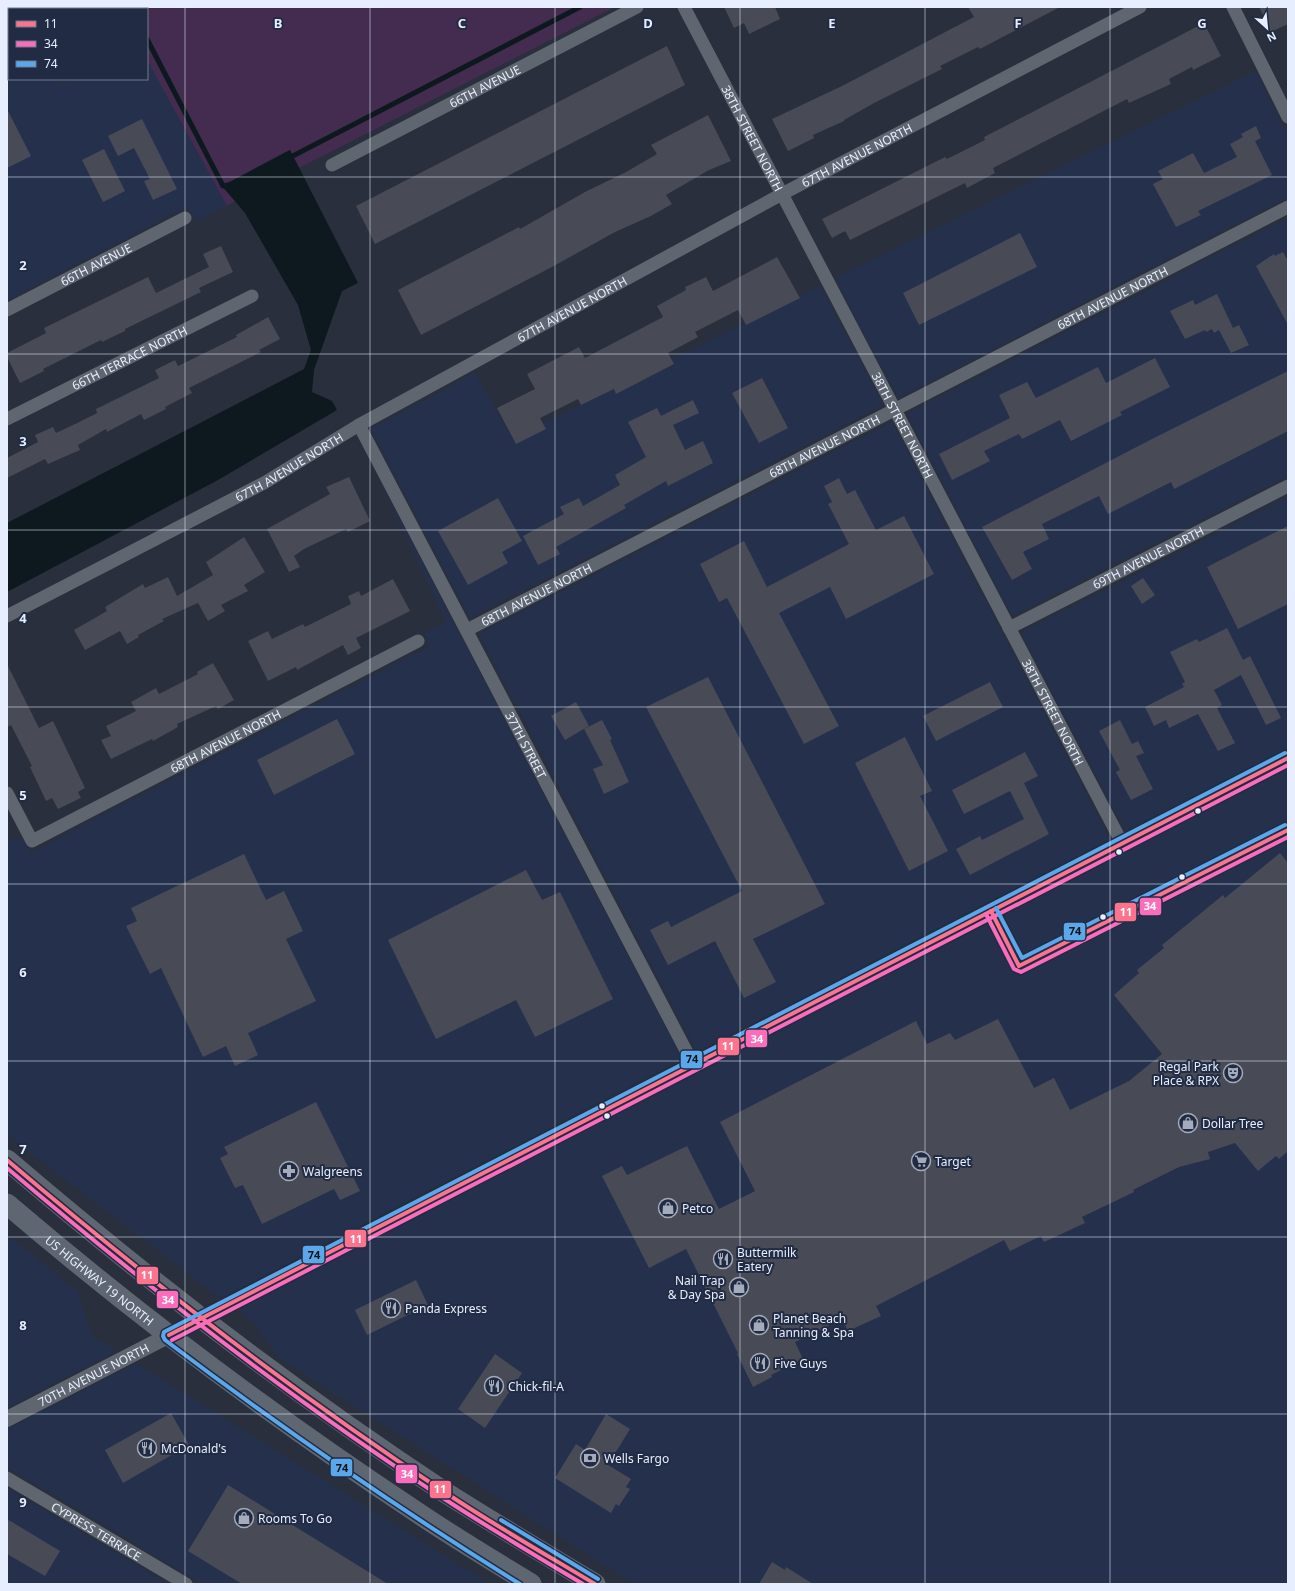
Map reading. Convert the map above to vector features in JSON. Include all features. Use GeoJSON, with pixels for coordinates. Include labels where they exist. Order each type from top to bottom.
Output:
{"type":"FeatureCollection","features":[{"type":"Feature","properties":{"kind":"highway"},"geometry":{"type":"LineString","coordinates":[[7,1160],[87,1228],[202,1318],[353,1430],[446,1493],[595,1584]]}},
{"type":"Feature","properties":{"kind":"highway","name":"US HIGHWAY 19 NORTH"},"geometry":{"type":"LineString","coordinates":[[7,1204],[60,1249],[169,1335],[268,1410],[417,1512],[531,1584]]}},
{"type":"Feature","properties":{"kind":"street","name":"66TH AVENUE"},"geometry":{"type":"LineString","coordinates":[[332,165],[637,7]]}},
{"type":"Feature","properties":{"kind":"street","name":"38TH STREET NORTH"},"geometry":{"type":"LineString","coordinates":[[684,7],[1122,844]]}},
{"type":"Feature","properties":{"kind":"street","name":"67TH AVENUE NORTH"},"geometry":{"type":"LineString","coordinates":[[7,616],[264,483],[360,425],[782,194],[1140,7]]}},
{"type":"Feature","properties":{"kind":"street"},"geometry":{"type":"LineString","coordinates":[[1233,7],[1288,117]]}},
{"type":"Feature","properties":{"kind":"street","name":"68TH AVENUE NORTH"},"geometry":{"type":"LineString","coordinates":[[467,630],[1288,207]]}},
{"type":"Feature","properties":{"kind":"street","name":"66TH AVENUE"},"geometry":{"type":"LineString","coordinates":[[7,310],[185,218]]}},
{"type":"Feature","properties":{"kind":"street","name":"66TH TERRACE NORTH"},"geometry":{"type":"LineString","coordinates":[[7,419],[252,296]]}},
{"type":"Feature","properties":{"kind":"street","name":"37TH STREET"},"geometry":{"type":"LineString","coordinates":[[360,425],[693,1064]]}},
{"type":"Feature","properties":{"kind":"street","name":"69TH AVENUE NORTH"},"geometry":{"type":"LineString","coordinates":[[1009,628],[1288,486]]}},
{"type":"Feature","properties":{"kind":"street","name":"68TH AVENUE NORTH"},"geometry":{"type":"LineString","coordinates":[[7,793],[32,841],[418,641]]}},
{"type":"Feature","properties":{"kind":"street","name":"70TH AVENUE NORTH"},"geometry":{"type":"LineString","coordinates":[[7,1419],[1288,758]]}},
{"type":"Feature","properties":{"kind":"street","name":"CYPRESS TERRACE"},"geometry":{"type":"LineString","coordinates":[[7,1478],[186,1584]]}},
{"type":"Feature","properties":{"kind":"shaded area"},"geometry":{"type":"Polygon","coordinates":[[[7,7],[118,8],[8,8],[8,21],[7,7]]]}},
{"type":"Feature","properties":{"kind":"shaded area"},"geometry":{"type":"Polygon","coordinates":[[[615,7],[299,168],[289,150],[222,186],[235,201],[227,206],[148,62],[148,8],[118,8],[615,7]]]}},
{"type":"Feature","properties":{"kind":"shaded area"},"geometry":{"type":"Polygon","coordinates":[[[7,20],[8,80],[58,80],[60,83],[75,80],[148,80],[148,66],[150,66],[227,206],[196,221],[188,206],[7,300],[7,20]]]}},
{"type":"Feature","properties":{"kind":"shaded area"},"geometry":{"type":"Polygon","coordinates":[[[1256,71],[1288,135],[1288,197],[898,398],[835,278],[1256,71]]]}},
{"type":"Feature","properties":{"kind":"shaded area"},"geometry":{"type":"Polygon","coordinates":[[[290,150],[358,283],[342,291],[314,370],[312,392],[332,401],[337,410],[218,480],[7,592],[7,523],[304,369],[311,350],[298,305],[245,213],[222,186],[290,150]]]}},
{"type":"Feature","properties":{"kind":"shaded area"},"geometry":{"type":"Polygon","coordinates":[[[1288,218],[1288,476],[1012,616],[907,414],[1288,218]]]}},
{"type":"Feature","properties":{"kind":"shaded area"},"geometry":{"type":"Polygon","coordinates":[[[820,286],[883,405],[470,618],[371,429],[475,373],[513,438],[820,286]]]}},
{"type":"Feature","properties":{"kind":"shaded area"},"geometry":{"type":"Polygon","coordinates":[[[892,422],[1110,839],[697,1052],[479,634],[892,422]]]}},
{"type":"Feature","properties":{"kind":"shaded area"},"geometry":{"type":"Polygon","coordinates":[[[373,469],[682,1059],[220,1298],[7,1135],[7,833],[11,841],[21,837],[30,853],[430,646],[424,633],[446,622],[373,469]]]}},
{"type":"Feature","properties":{"kind":"shaded area"},"geometry":{"type":"Polygon","coordinates":[[[1288,497],[1288,748],[1125,831],[1021,633],[1288,497]]]}},
{"type":"Feature","properties":{"kind":"shaded area"},"geometry":{"type":"Polygon","coordinates":[[[1288,769],[1288,1584],[634,1584],[279,1358],[251,1320],[237,1310],[1288,769]]]}},
{"type":"Feature","properties":{"kind":"shaded area"},"geometry":{"type":"Polygon","coordinates":[[[7,1234],[77,1292],[92,1336],[117,1351],[7,1408],[7,1234]]]}},
{"type":"Feature","properties":{"kind":"shaded area"},"geometry":{"type":"Polygon","coordinates":[[[136,1363],[490,1584],[203,1584],[7,1467],[7,1429],[136,1363]]]}},
{"type":"Feature","properties":{"kind":"shaded area"},"geometry":{"type":"Polygon","coordinates":[[[7,1488],[169,1584],[7,1584],[7,1488]]]}},
{"type":"Feature","properties":{"kind":"building"},"geometry":{"type":"Polygon","coordinates":[[[724,7],[775,7],[780,19],[749,34],[744,23],[734,28],[724,7]]]}},
{"type":"Feature","properties":{"kind":"building"},"geometry":{"type":"Polygon","coordinates":[[[968,7],[1060,7],[980,49],[978,47],[940,66],[942,69],[876,102],[844,121],[813,135],[814,138],[788,151],[772,119],[842,86],[974,17],[968,7]]]}},
{"type":"Feature","properties":{"kind":"building"},"geometry":{"type":"Polygon","coordinates":[[[1259,7],[1288,7],[1288,24],[1271,32],[1259,7]]]}},
{"type":"Feature","properties":{"kind":"building"},"geometry":{"type":"Polygon","coordinates":[[[1204,23],[1221,56],[1193,70],[1192,67],[1169,79],[1171,84],[1129,103],[1127,99],[993,168],[995,173],[967,188],[965,183],[850,240],[845,231],[832,238],[822,219],[945,157],[947,159],[985,140],[984,137],[1204,23]]]}},
{"type":"Feature","properties":{"kind":"building"},"geometry":{"type":"Polygon","coordinates":[[[667,46],[685,85],[375,244],[356,206],[667,46]]]}},
{"type":"Feature","properties":{"kind":"building"},"geometry":{"type":"Polygon","coordinates":[[[7,109],[31,156],[7,168],[7,109]]]}},
{"type":"Feature","properties":{"kind":"building"},"geometry":{"type":"Polygon","coordinates":[[[708,115],[731,161],[709,170],[666,195],[672,204],[651,216],[615,232],[552,267],[421,335],[398,290],[519,227],[520,229],[585,192],[626,172],[657,154],[651,145],[708,115]]]}},
{"type":"Feature","properties":{"kind":"building"},"geometry":{"type":"Polygon","coordinates":[[[142,119],[177,189],[153,200],[144,181],[150,179],[134,148],[118,156],[108,136],[142,119]]]}},
{"type":"Feature","properties":{"kind":"building"},"geometry":{"type":"Polygon","coordinates":[[[1256,126],[1261,138],[1255,141],[1272,175],[1198,211],[1201,215],[1176,227],[1153,184],[1163,179],[1158,171],[1193,153],[1204,173],[1237,157],[1230,144],[1243,137],[1241,134],[1256,126]]]}},
{"type":"Feature","properties":{"kind":"building"},"geometry":{"type":"Polygon","coordinates":[[[104,149],[125,191],[103,202],[82,160],[104,149]]]}},
{"type":"Feature","properties":{"kind":"building"},"geometry":{"type":"Polygon","coordinates":[[[1020,233],[1037,267],[919,325],[903,293],[1020,233]]]}},
{"type":"Feature","properties":{"kind":"building"},"geometry":{"type":"Polygon","coordinates":[[[221,246],[233,272],[199,288],[201,292],[125,329],[125,331],[102,342],[101,340],[43,369],[44,371],[20,383],[7,357],[7,353],[46,333],[44,328],[148,277],[156,293],[209,267],[203,254],[221,246]]]}},
{"type":"Feature","properties":{"kind":"building"},"geometry":{"type":"Polygon","coordinates":[[[1283,252],[1288,261],[1288,325],[1256,266],[1274,254],[1275,256],[1283,252]]]}},
{"type":"Feature","properties":{"kind":"building"},"geometry":{"type":"Polygon","coordinates":[[[777,257],[800,298],[746,325],[738,310],[695,332],[698,337],[668,353],[674,364],[616,394],[614,389],[581,405],[578,399],[540,418],[546,429],[516,444],[497,408],[535,389],[527,374],[579,347],[585,358],[663,317],[657,306],[686,290],[685,287],[706,277],[713,291],[777,257]]]}},
{"type":"Feature","properties":{"kind":"building"},"geometry":{"type":"Polygon","coordinates":[[[1217,294],[1233,328],[1239,325],[1249,345],[1231,353],[1219,330],[1214,333],[1212,329],[1206,332],[1205,330],[1185,339],[1170,311],[1193,300],[1195,305],[1217,294]]]}},
{"type":"Feature","properties":{"kind":"building"},"geometry":{"type":"Polygon","coordinates":[[[268,317],[280,339],[259,350],[261,352],[189,388],[192,393],[144,420],[141,414],[107,432],[106,429],[78,445],[80,450],[48,464],[45,459],[7,478],[7,458],[38,442],[35,435],[53,427],[56,433],[97,413],[96,409],[159,378],[155,370],[175,360],[178,366],[237,337],[236,335],[268,317]]]}},
{"type":"Feature","properties":{"kind":"building"},"geometry":{"type":"Polygon","coordinates":[[[1155,358],[1170,387],[1120,412],[1122,415],[1071,441],[1060,420],[1022,439],[1019,434],[984,451],[990,461],[952,480],[939,454],[1010,418],[999,395],[1027,382],[1036,398],[1098,367],[1106,383],[1155,358]]]}},
{"type":"Feature","properties":{"kind":"building"},"geometry":{"type":"Polygon","coordinates":[[[1288,371],[1288,431],[1174,489],[1171,482],[1108,514],[1099,496],[1042,524],[1049,539],[1023,552],[1032,569],[1012,580],[982,527],[1150,440],[1288,371]]]}},
{"type":"Feature","properties":{"kind":"building"},"geometry":{"type":"Polygon","coordinates":[[[762,378],[788,428],[759,443],[732,393],[762,378]]]}},
{"type":"Feature","properties":{"kind":"building"},"geometry":{"type":"Polygon","coordinates":[[[693,400],[699,413],[673,425],[685,450],[703,441],[713,463],[668,486],[666,481],[624,505],[626,508],[556,547],[560,554],[538,565],[523,536],[564,514],[560,507],[579,498],[583,506],[620,485],[615,475],[646,457],[628,422],[657,408],[661,416],[693,400]]]}},
{"type":"Feature","properties":{"kind":"building"},"geometry":{"type":"Polygon","coordinates":[[[349,477],[370,521],[348,532],[346,529],[304,549],[294,556],[300,567],[289,572],[267,529],[330,494],[326,487],[349,477]]]}},
{"type":"Feature","properties":{"kind":"building"},"geometry":{"type":"Polygon","coordinates":[[[839,478],[847,494],[855,490],[876,530],[904,516],[934,574],[846,619],[830,587],[779,613],[839,726],[804,744],[727,598],[719,602],[700,564],[744,541],[767,587],[849,544],[828,504],[832,502],[824,486],[839,478]]]}},
{"type":"Feature","properties":{"kind":"building"},"geometry":{"type":"Polygon","coordinates":[[[498,498],[522,541],[502,552],[508,563],[468,585],[438,531],[498,498]]]}},
{"type":"Feature","properties":{"kind":"building"},"geometry":{"type":"Polygon","coordinates":[[[1288,526],[1288,604],[1238,629],[1207,567],[1288,526]]]}},
{"type":"Feature","properties":{"kind":"building"},"geometry":{"type":"Polygon","coordinates":[[[244,537],[265,572],[244,585],[248,591],[221,605],[225,611],[208,621],[198,603],[162,619],[164,621],[138,635],[139,637],[127,644],[120,631],[85,650],[74,630],[107,611],[105,607],[143,584],[145,588],[168,577],[177,596],[213,575],[206,562],[244,537]]]}},
{"type":"Feature","properties":{"kind":"building"},"geometry":{"type":"Polygon","coordinates":[[[1143,578],[1155,595],[1142,604],[1131,586],[1143,578]]]}},
{"type":"Feature","properties":{"kind":"building"},"geometry":{"type":"Polygon","coordinates":[[[393,579],[410,611],[356,638],[361,648],[348,655],[343,645],[297,670],[296,667],[268,681],[248,641],[268,631],[272,639],[303,624],[305,627],[351,604],[348,596],[359,591],[361,596],[393,579]]]}},
{"type":"Feature","properties":{"kind":"building"},"geometry":{"type":"Polygon","coordinates":[[[1227,628],[1243,660],[1250,656],[1281,718],[1266,725],[1241,675],[1214,690],[1222,705],[1217,708],[1235,743],[1218,751],[1198,714],[1169,728],[1166,720],[1154,726],[1145,707],[1184,687],[1182,684],[1185,682],[1170,652],[1197,639],[1199,642],[1227,628]]]}},
{"type":"Feature","properties":{"kind":"building"},"geometry":{"type":"Polygon","coordinates":[[[213,663],[234,700],[218,709],[216,706],[177,724],[178,727],[153,741],[152,739],[111,759],[101,740],[111,736],[106,726],[136,711],[131,702],[156,688],[159,694],[198,674],[197,672],[213,663]]]}},
{"type":"Feature","properties":{"kind":"building"},"geometry":{"type":"Polygon","coordinates":[[[7,664],[39,728],[53,721],[85,788],[78,792],[81,798],[58,809],[52,798],[46,801],[30,767],[32,766],[11,725],[7,727],[7,664]]]}},
{"type":"Feature","properties":{"kind":"building"},"geometry":{"type":"Polygon","coordinates":[[[708,677],[825,904],[753,939],[776,982],[744,998],[715,941],[668,965],[650,930],[668,921],[671,927],[742,891],[646,707],[708,677]]]}},
{"type":"Feature","properties":{"kind":"building"},"geometry":{"type":"Polygon","coordinates":[[[990,682],[1003,707],[936,741],[923,716],[990,682]]]}},
{"type":"Feature","properties":{"kind":"building"},"geometry":{"type":"Polygon","coordinates":[[[576,702],[589,726],[565,740],[551,716],[576,702]]]}},
{"type":"Feature","properties":{"kind":"building"},"geometry":{"type":"Polygon","coordinates":[[[337,719],[355,754],[274,795],[257,760],[337,719]]]}},
{"type":"Feature","properties":{"kind":"building"},"geometry":{"type":"Polygon","coordinates":[[[602,720],[612,739],[610,740],[629,782],[604,794],[593,769],[603,765],[584,729],[602,720]]]}},
{"type":"Feature","properties":{"kind":"building"},"geometry":{"type":"Polygon","coordinates":[[[1120,720],[1132,744],[1138,741],[1144,753],[1136,756],[1153,789],[1131,800],[1116,772],[1120,770],[1099,731],[1120,720]]]}},
{"type":"Feature","properties":{"kind":"building"},"geometry":{"type":"Polygon","coordinates":[[[905,737],[932,791],[920,796],[948,851],[909,871],[855,763],[905,737]]]}},
{"type":"Feature","properties":{"kind":"building"},"geometry":{"type":"Polygon","coordinates":[[[1025,752],[1038,776],[1024,783],[1049,834],[970,875],[956,849],[980,836],[982,840],[1024,819],[1010,791],[964,814],[952,790],[1025,752]]]}},
{"type":"Feature","properties":{"kind":"building"},"geometry":{"type":"Polygon","coordinates":[[[1280,853],[1288,863],[1288,1151],[1279,1159],[1276,1156],[1258,1171],[1235,1143],[1208,1152],[1210,1159],[1179,1167],[1133,1190],[1134,1192],[1082,1217],[1085,1223],[1044,1242],[1041,1236],[1010,1251],[1004,1240],[876,1306],[881,1316],[848,1331],[842,1319],[795,1342],[803,1359],[771,1375],[772,1377],[753,1387],[737,1354],[738,1353],[686,1249],[649,1268],[602,1176],[622,1166],[627,1175],[687,1146],[719,1209],[755,1191],[720,1122],[916,1021],[927,1044],[950,1033],[955,1040],[998,1019],[1034,1088],[1054,1078],[1070,1110],[1129,1081],[1162,1054],[1114,995],[1139,973],[1137,970],[1164,948],[1162,945],[1223,895],[1225,898],[1280,853]]]}},
{"type":"Feature","properties":{"kind":"building"},"geometry":{"type":"Polygon","coordinates":[[[244,854],[266,900],[284,891],[303,931],[286,939],[316,1001],[248,1033],[258,1055],[235,1066],[226,1046],[203,1057],[161,968],[150,974],[126,926],[137,921],[131,908],[244,854]]]}},
{"type":"Feature","properties":{"kind":"building"},"geometry":{"type":"Polygon","coordinates":[[[526,870],[542,900],[560,892],[613,999],[535,1037],[516,1000],[436,1039],[388,940],[526,870]]]}},
{"type":"Feature","properties":{"kind":"building","name":"Walgreens"},"geometry":{"type":"Polygon","coordinates":[[[316,1102],[360,1191],[340,1200],[334,1189],[262,1224],[243,1185],[235,1188],[220,1158],[228,1154],[224,1147],[316,1102]]]}},
{"type":"Feature","properties":{"kind":"building","name":"Panda Express"},"geometry":{"type":"Polygon","coordinates":[[[416,1280],[428,1305],[367,1335],[355,1310],[416,1280]]]}},
{"type":"Feature","properties":{"kind":"building","name":"Chick-fil-A"},"geometry":{"type":"Polygon","coordinates":[[[495,1354],[522,1373],[485,1428],[458,1409],[495,1354]]]}},
{"type":"Feature","properties":{"kind":"building","name":"McDonald's"},"geometry":{"type":"Polygon","coordinates":[[[171,1413],[189,1445],[123,1483],[105,1450],[171,1413]]]}},
{"type":"Feature","properties":{"kind":"building","name":"Wells Fargo"},"geometry":{"type":"Polygon","coordinates":[[[606,1414],[630,1429],[608,1465],[631,1479],[626,1487],[630,1489],[619,1506],[616,1504],[611,1513],[555,1478],[576,1444],[585,1450],[606,1414]]]}},
{"type":"Feature","properties":{"kind":"building","name":"Rooms To Go"},"geometry":{"type":"Polygon","coordinates":[[[228,1485],[388,1584],[242,1584],[188,1551],[228,1485]]]}},
{"type":"Feature","properties":{"kind":"building"},"geometry":{"type":"Polygon","coordinates":[[[7,1519],[60,1551],[45,1576],[7,1554],[7,1519]]]}},
{"type":"Feature","properties":{"kind":"building"},"geometry":{"type":"Polygon","coordinates":[[[772,1562],[785,1570],[786,1567],[813,1584],[759,1584],[772,1562]]]}},
{"type":"Feature","properties":{"kind":"waterway"},"geometry":{"type":"LineString","coordinates":[[287,159],[580,7]]}},
{"type":"Feature","properties":{"kind":"waterway"},"geometry":{"type":"LineString","coordinates":[[148,41],[223,186],[228,185]]}},
{"type":"Feature","properties":{"kind":"transit line","name":"74"},"geometry":{"type":"LineString","coordinates":[[520,1584],[429,1526],[295,1435],[165,1340],[163,1336],[164,1332],[1285,753]]}},
{"type":"Feature","properties":{"kind":"transit line","name":"11"},"geometry":{"type":"LineString","coordinates":[[169,1335],[1288,758]]}},
{"type":"Feature","properties":{"kind":"transit line","name":"34"},"geometry":{"type":"LineString","coordinates":[[172,1340],[1288,765]]}},
{"type":"Feature","properties":{"kind":"transit line","name":"74"},"geometry":{"type":"LineString","coordinates":[[996,908],[1022,958],[1285,825]]}},
{"type":"Feature","properties":{"kind":"transit line","name":"11"},"geometry":{"type":"LineString","coordinates":[[991,911],[1019,966],[1288,830]]}},
{"type":"Feature","properties":{"kind":"transit line","name":"34"},"geometry":{"type":"LineString","coordinates":[[986,914],[1014,969],[1021,972],[1288,837]]}},
{"type":"Feature","properties":{"kind":"transit line","name":"11"},"geometry":{"type":"LineString","coordinates":[[7,1160],[113,1248],[276,1375],[389,1455],[464,1505],[595,1584]]}},
{"type":"Feature","properties":{"kind":"transit line","name":"34"},"geometry":{"type":"LineString","coordinates":[[7,1168],[112,1255],[274,1381],[386,1460],[460,1509],[583,1584]]}},
{"type":"Feature","properties":{"kind":"transit line","name":"74"},"geometry":{"type":"LineString","coordinates":[[501,1520],[598,1579]]}},
{"type":"Feature","properties":{"kind":"place","name":"Regal Park Place & RPX"},"geometry":{"type":"Point","coordinates":[1233,1073]}},
{"type":"Feature","properties":{"kind":"place","name":"Dollar Tree"},"geometry":{"type":"Point","coordinates":[1188,1123]}},
{"type":"Feature","properties":{"kind":"place","name":"Target"},"geometry":{"type":"Point","coordinates":[921,1161]}},
{"type":"Feature","properties":{"kind":"place","name":"Walgreens"},"geometry":{"type":"Point","coordinates":[289,1171]}},
{"type":"Feature","properties":{"kind":"place","name":"Petco"},"geometry":{"type":"Point","coordinates":[668,1208]}},
{"type":"Feature","properties":{"kind":"place","name":"Buttermilk Eatery"},"geometry":{"type":"Point","coordinates":[723,1259]}},
{"type":"Feature","properties":{"kind":"place","name":"Nail Trap & Day Spa"},"geometry":{"type":"Point","coordinates":[739,1287]}},
{"type":"Feature","properties":{"kind":"place","name":"Panda Express"},"geometry":{"type":"Point","coordinates":[391,1308]}},
{"type":"Feature","properties":{"kind":"place","name":"Planet Beach Tanning & Spa"},"geometry":{"type":"Point","coordinates":[759,1325]}},
{"type":"Feature","properties":{"kind":"place","name":"Five Guys"},"geometry":{"type":"Point","coordinates":[760,1363]}},
{"type":"Feature","properties":{"kind":"place","name":"Chick-fil-A"},"geometry":{"type":"Point","coordinates":[494,1386]}},
{"type":"Feature","properties":{"kind":"place","name":"McDonald's"},"geometry":{"type":"Point","coordinates":[147,1448]}},
{"type":"Feature","properties":{"kind":"place","name":"Wells Fargo"},"geometry":{"type":"Point","coordinates":[590,1458]}},
{"type":"Feature","properties":{"kind":"place","name":"Rooms To Go"},"geometry":{"type":"Point","coordinates":[244,1518]}}]}
